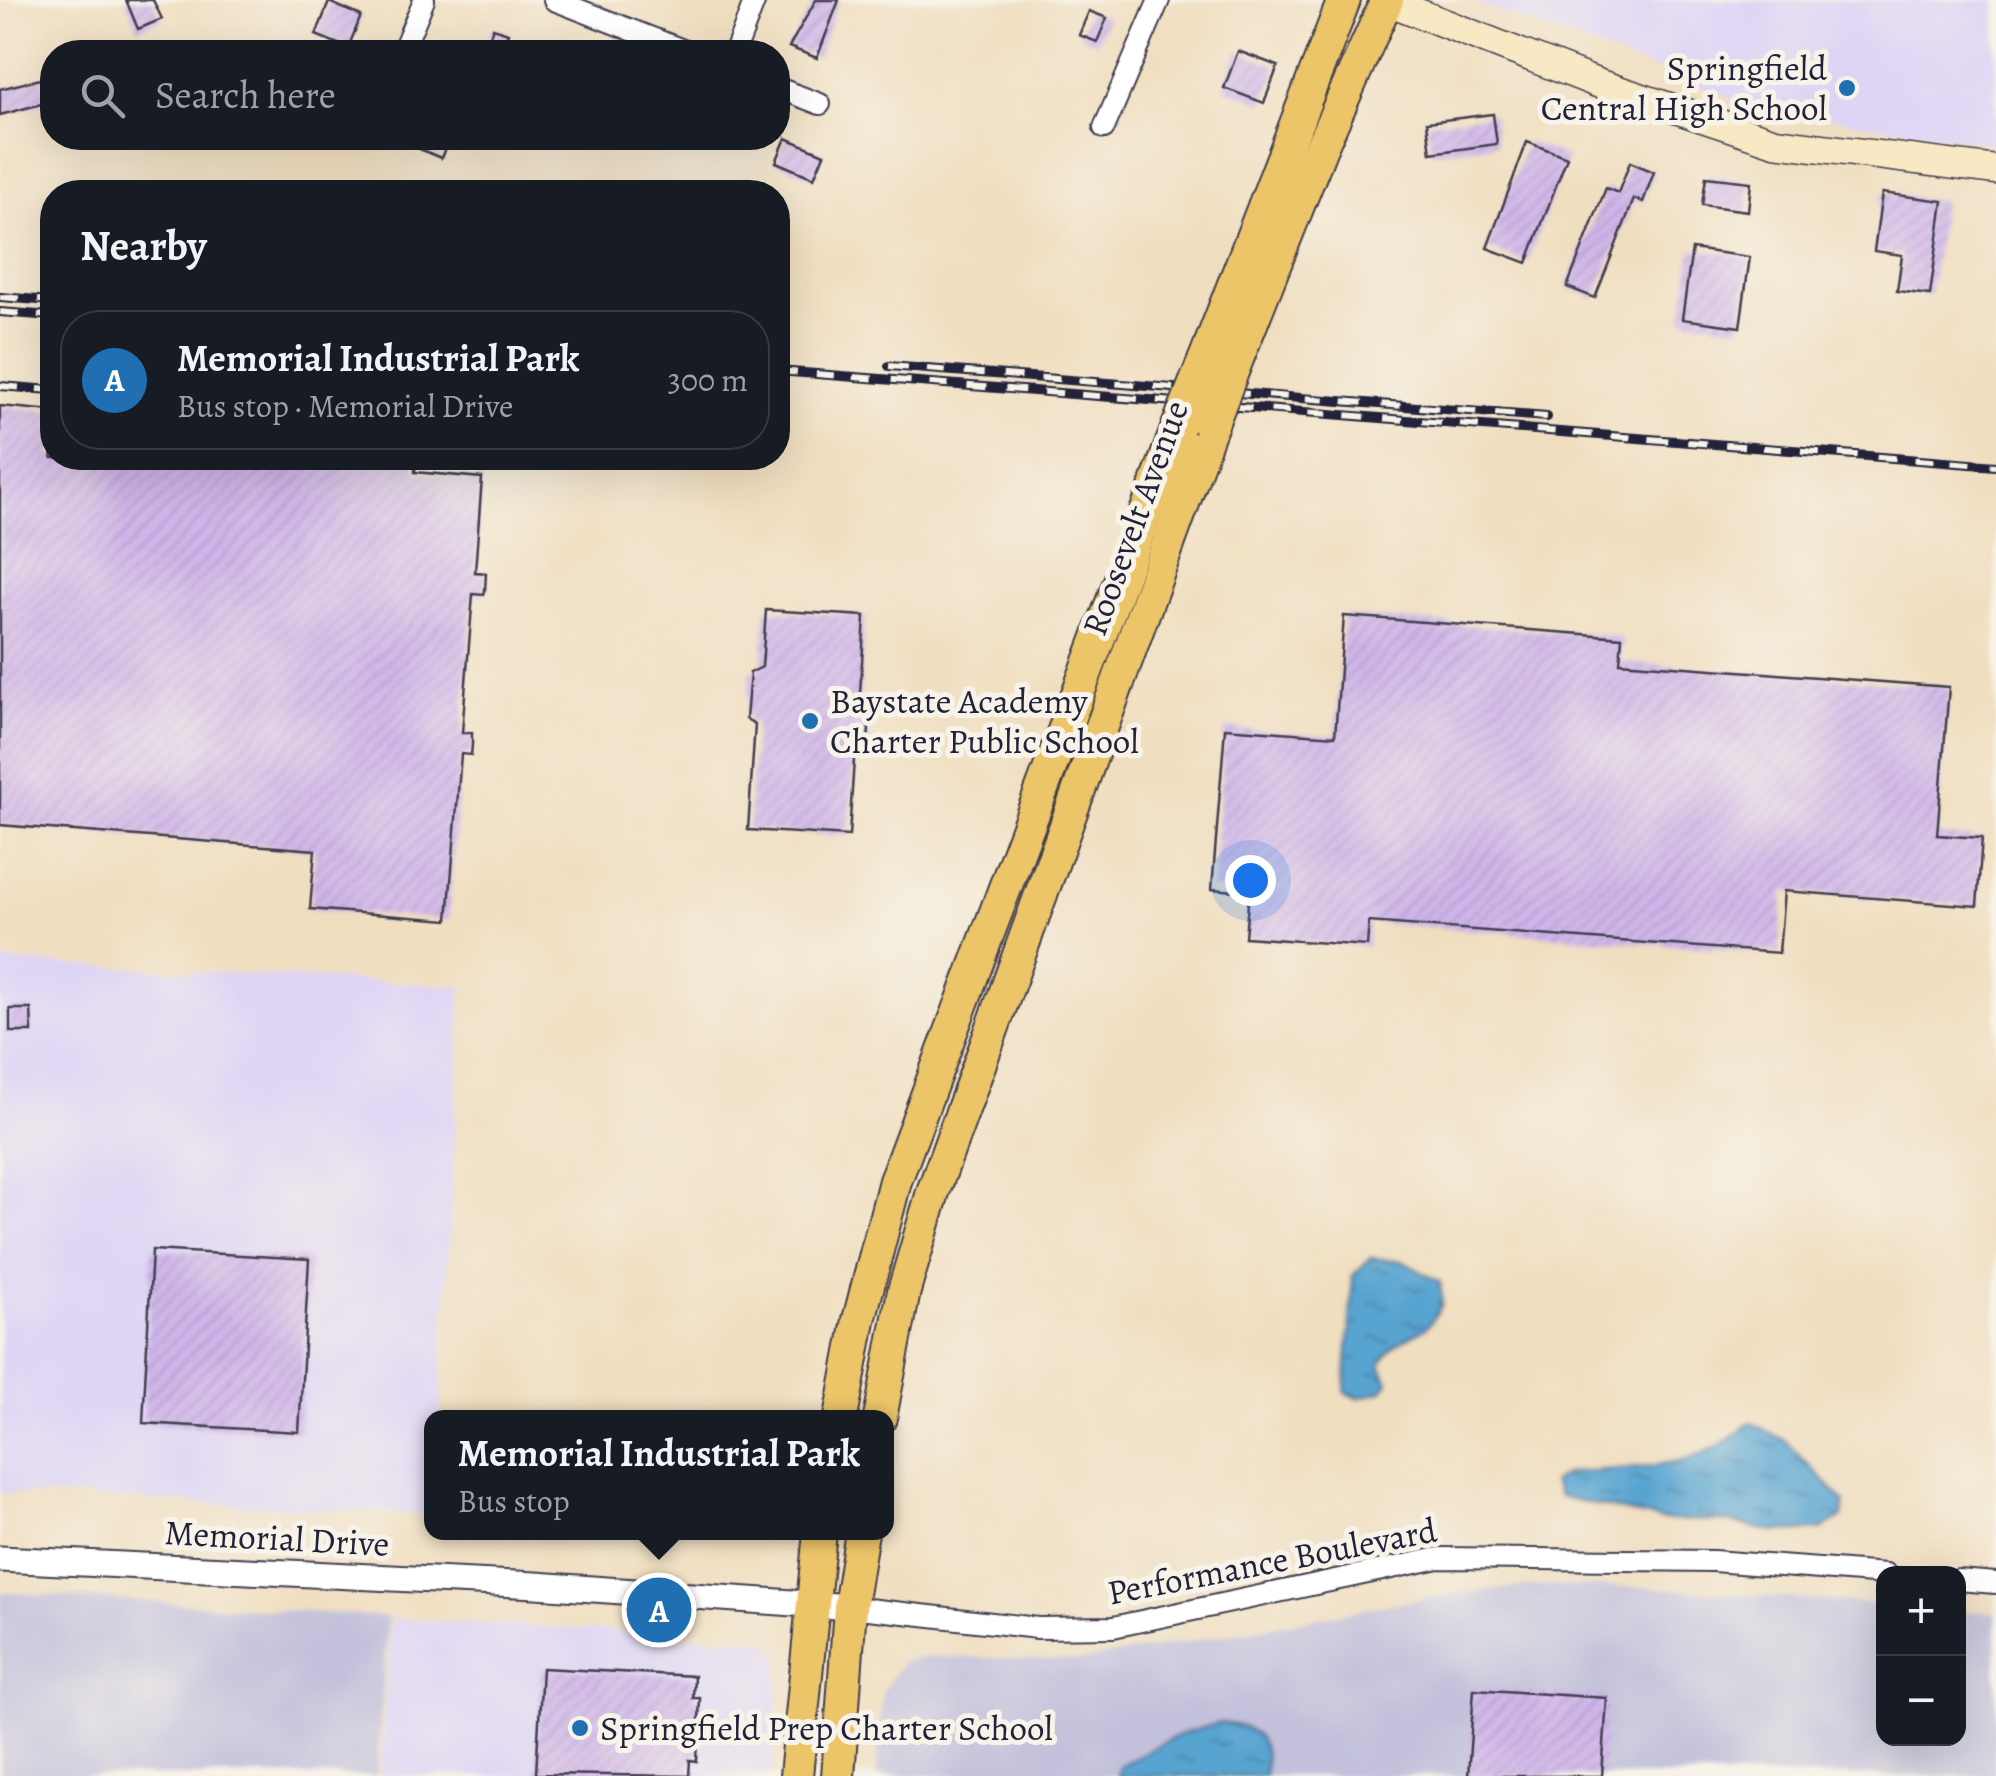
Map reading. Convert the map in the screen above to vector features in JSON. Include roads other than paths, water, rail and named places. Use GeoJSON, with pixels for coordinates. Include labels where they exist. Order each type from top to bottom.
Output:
{"type":"FeatureCollection","features":[{"type":"Feature","properties":{"kind":"main road","name":"Roosevelt Avenue"},"geometry":{"type":"LineString","coordinates":[[842,1410],[895,1181],[1220,361],[1344,0]]}},
{"type":"Feature","properties":{"kind":"main road","name":"Roosevelt Avenue"},"geometry":{"type":"LineString","coordinates":[[1220,361],[1386,0]]}},
{"type":"Feature","properties":{"kind":"main road"},"geometry":{"type":"LineString","coordinates":[[1386,0],[1597,83],[1775,142],[1996,170]]}},
{"type":"Feature","properties":{"kind":"main road","name":"Roosevelt Avenue"},"geometry":{"type":"LineString","coordinates":[[882,1410],[904,1290],[933,1192],[1194,428]]}},
{"type":"Feature","properties":{"kind":"main road"},"geometry":{"type":"LineString","coordinates":[[796,1776],[819,1540]]}},
{"type":"Feature","properties":{"kind":"main road"},"geometry":{"type":"LineString","coordinates":[[838,1776],[850,1607],[861,1540]]}},
{"type":"Feature","properties":{"kind":"street"},"geometry":{"type":"LineString","coordinates":[[407,40],[424,0]]}},
{"type":"Feature","properties":{"kind":"street"},"geometry":{"type":"LineString","coordinates":[[554,0],[657,40]]}},
{"type":"Feature","properties":{"kind":"street"},"geometry":{"type":"LineString","coordinates":[[740,40],[756,0]]}},
{"type":"Feature","properties":{"kind":"street"},"geometry":{"type":"LineString","coordinates":[[1104,128],[1159,0]]}},
{"type":"Feature","properties":{"kind":"street"},"geometry":{"type":"LineString","coordinates":[[790,93],[820,104]]}},
{"type":"Feature","properties":{"kind":"street","name":"Performance Boulevard"},"geometry":{"type":"LineString","coordinates":[[850,1607],[1038,1628],[1113,1628],[1440,1558],[1713,1561],[1876,1573]]}},
{"type":"Feature","properties":{"kind":"street","name":"Memorial Drive"},"geometry":{"type":"LineString","coordinates":[[0,1559],[811,1601],[850,1607]]}},
{"type":"Feature","properties":{"kind":"street"},"geometry":{"type":"LineString","coordinates":[[1966,1581],[1996,1583]]}},
{"type":"Feature","properties":{"kind":"water"},"geometry":{"type":"Polygon","coordinates":[[[1371,1258],[1402,1261],[1440,1282],[1442,1304],[1427,1326],[1396,1344],[1386,1355],[1381,1364],[1388,1381],[1383,1391],[1358,1398],[1345,1392],[1353,1275],[1371,1258]]]}},
{"type":"Feature","properties":{"kind":"water"},"geometry":{"type":"Polygon","coordinates":[[[1750,1422],[1786,1441],[1845,1503],[1842,1517],[1821,1530],[1775,1532],[1723,1521],[1660,1520],[1559,1496],[1552,1482],[1567,1473],[1642,1467],[1688,1458],[1730,1439],[1750,1422]]]}},
{"type":"Feature","properties":{"kind":"water"},"geometry":{"type":"Polygon","coordinates":[[[1220,1723],[1243,1727],[1257,1737],[1264,1753],[1264,1776],[1117,1776],[1119,1766],[1179,1735],[1220,1723]]]}},
{"type":"Feature","properties":{"kind":"railway"},"geometry":{"type":"LineString","coordinates":[[0,297],[40,300]]}},
{"type":"Feature","properties":{"kind":"railway"},"geometry":{"type":"LineString","coordinates":[[0,312],[40,315]]}},
{"type":"Feature","properties":{"kind":"railway"},"geometry":{"type":"LineString","coordinates":[[889,366],[1547,417]]}},
{"type":"Feature","properties":{"kind":"railway"},"geometry":{"type":"LineString","coordinates":[[790,372],[1996,466]]}},
{"type":"Feature","properties":{"kind":"railway"},"geometry":{"type":"LineString","coordinates":[[0,386],[40,389]]}},
{"type":"Feature","properties":{"kind":"place","name":"Springfield Central High School"},"geometry":{"type":"Point","coordinates":[1847,88]}},
{"type":"Feature","properties":{"kind":"place","name":"Baystate Academy Charter Public School"},"geometry":{"type":"Point","coordinates":[810,721]}},
{"type":"Feature","properties":{"kind":"place","name":"Memorial Industrial Park"},"geometry":{"type":"Point","coordinates":[659,1610]}},
{"type":"Feature","properties":{"kind":"place","name":"Springfield Prep Charter School"},"geometry":{"type":"Point","coordinates":[580,1728]}}]}
